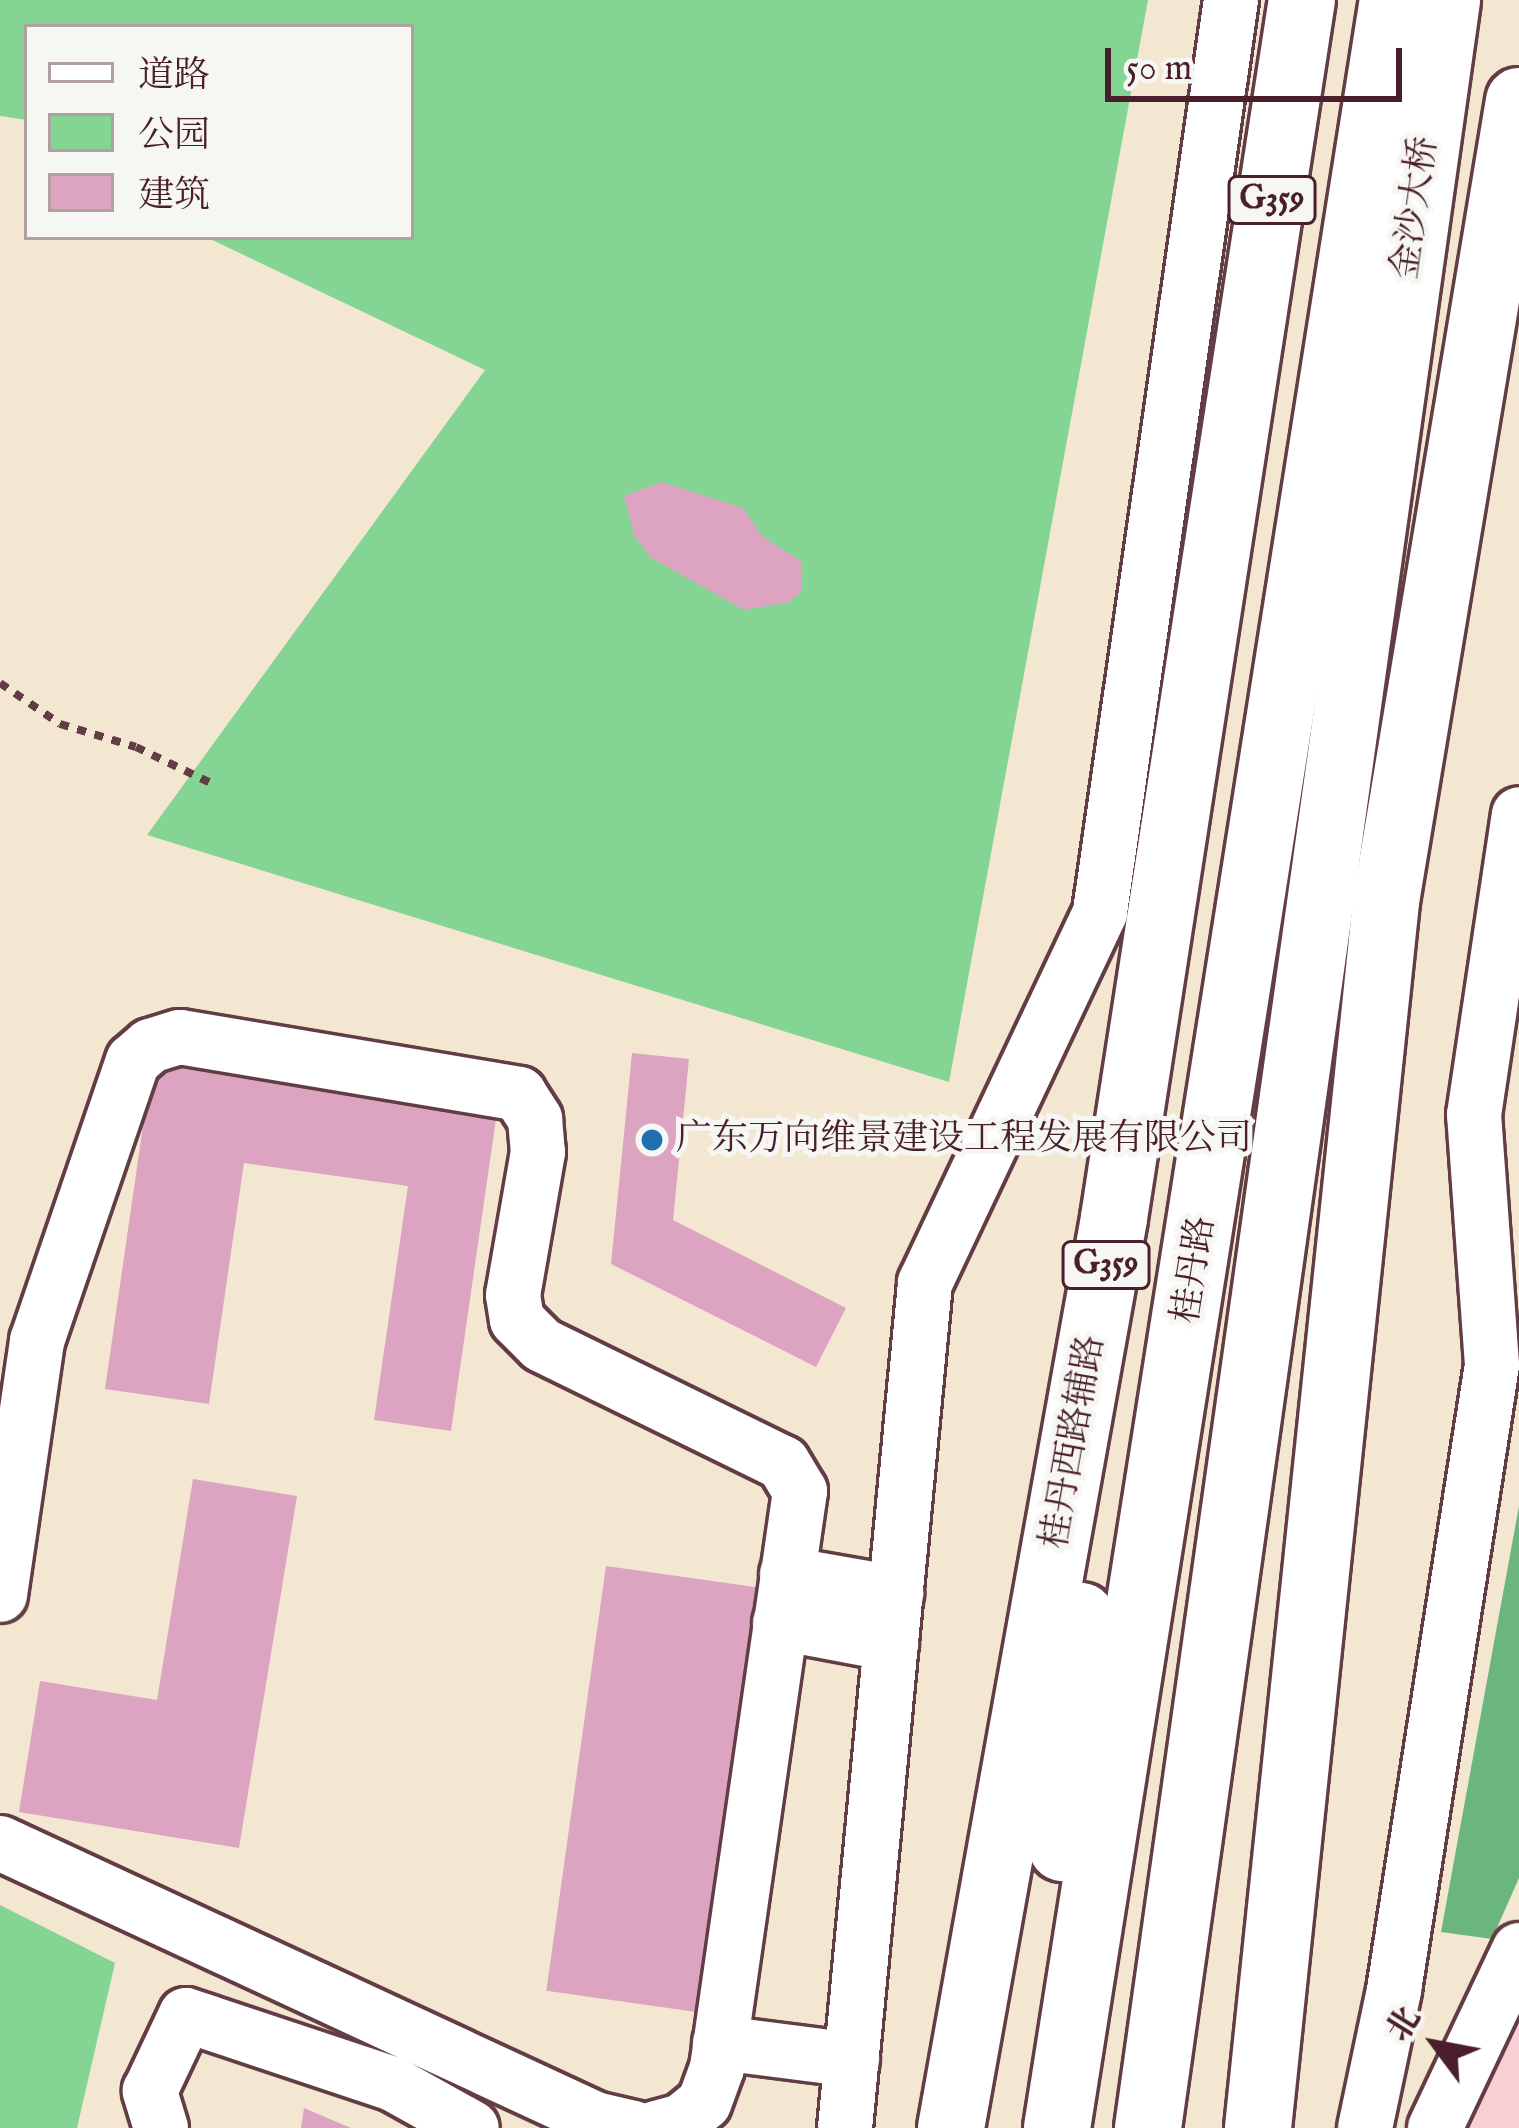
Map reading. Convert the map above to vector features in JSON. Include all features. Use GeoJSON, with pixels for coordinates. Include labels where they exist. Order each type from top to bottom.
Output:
{"type":"FeatureCollection","features":[{"type":"Feature","properties":{"kind":"highway","name":"桂丹西路辅路"},"geometry":{"type":"LineString","coordinates":[[951,2128],[1114,1218],[1302,0]]}},
{"type":"Feature","properties":{"kind":"highway","name":"金沙大桥"},"geometry":{"type":"LineString","coordinates":[[1359,414],[1393,0]]}},
{"type":"Feature","properties":{"kind":"highway","name":"金沙大桥"},"geometry":{"type":"LineString","coordinates":[[1359,414],[1447,0]]}},
{"type":"Feature","properties":{"kind":"highway"},"geometry":{"type":"LineString","coordinates":[[1197,1784],[1386,901],[1470,430],[1519,100]]}},
{"type":"Feature","properties":{"kind":"highway","name":"桂丹路"},"geometry":{"type":"LineString","coordinates":[[1148,2128],[1197,1784],[1359,414]]}},
{"type":"Feature","properties":{"kind":"highway","name":"桂丹路"},"geometry":{"type":"LineString","coordinates":[[1057,2128],[1359,414]]}},
{"type":"Feature","properties":{"kind":"highway"},"geometry":{"type":"LineString","coordinates":[[1258,2128],[1386,901]]}},
{"type":"Feature","properties":{"kind":"highway"},"geometry":{"type":"LineString","coordinates":[[1039,2128],[1114,1218]]}},
{"type":"Feature","properties":{"kind":"street"},"geometry":{"type":"LineString","coordinates":[[845,2128],[925,1283],[1100,912],[1231,0]]}},
{"type":"Feature","properties":{"kind":"street"},"geometry":{"type":"LineString","coordinates":[[1364,2128],[1397,1966],[1492,1365],[1474,1115],[1519,814]]}},
{"type":"Feature","properties":{"kind":"street"},"geometry":{"type":"LineString","coordinates":[[0,1595],[37,1341],[121,1082],[150,1046],[181,1037],[519,1094],[535,1119],[538,1152],[513,1295],[517,1320],[542,1346],[783,1463],[800,1491],[720,2043],[704,2103],[682,2122],[656,2128]]}},
{"type":"Feature","properties":{"kind":"street"},"geometry":{"type":"LineString","coordinates":[[784,1599],[894,1619]]}},
{"type":"Feature","properties":{"kind":"street"},"geometry":{"type":"LineString","coordinates":[[0,1843],[595,2119],[634,2128]]}},
{"type":"Feature","properties":{"kind":"street"},"geometry":{"type":"LineString","coordinates":[[1436,2128],[1519,1950]]}},
{"type":"Feature","properties":{"kind":"street"},"geometry":{"type":"LineString","coordinates":[[160,2128],[150,2091],[186,2015],[393,2084],[472,2128]]}},
{"type":"Feature","properties":{"kind":"street"},"geometry":{"type":"LineString","coordinates":[[720,2043],[852,2060]]}},
{"type":"Feature","properties":{"kind":"path"},"geometry":{"type":"LineString","coordinates":[[0,682],[60,724],[213,784]]}},
{"type":"Feature","properties":{"kind":"shaded area"},"geometry":{"type":"Polygon","coordinates":[[[1519,1940],[1519,2128],[1417,2128],[1519,1940]]]}},
{"type":"Feature","properties":{"kind":"green space"},"geometry":{"type":"Polygon","coordinates":[[[0,0],[1148,0],[949,1082],[147,835],[485,370],[212,240],[414,240],[414,24],[24,24],[24,120],[0,116],[0,0]]]}},
{"type":"Feature","properties":{"kind":"green space"},"geometry":{"type":"Polygon","coordinates":[[[1519,1506],[1519,1878],[1492,1939],[1441,1932],[1519,1506]]]}},
{"type":"Feature","properties":{"kind":"green space"},"geometry":{"type":"Polygon","coordinates":[[[0,1905],[115,1963],[77,2128],[0,2128],[0,1905]]]}},
{"type":"Feature","properties":{"kind":"building"},"geometry":{"type":"Polygon","coordinates":[[[661,482],[743,508],[762,536],[802,562],[801,592],[790,602],[744,610],[650,557],[634,535],[624,496],[661,482]]]}},
{"type":"Feature","properties":{"kind":"building"},"geometry":{"type":"Polygon","coordinates":[[[154,1049],[499,1098],[451,1431],[374,1420],[408,1186],[244,1163],[209,1404],[105,1389],[154,1049]]]}},
{"type":"Feature","properties":{"kind":"building","name":"广东万向维景建设工程发展有限公司"},"geometry":{"type":"Polygon","coordinates":[[[632,1053],[689,1059],[673,1220],[846,1308],[816,1367],[611,1264],[632,1053]]]}},
{"type":"Feature","properties":{"kind":"building"},"geometry":{"type":"Polygon","coordinates":[[[193,1479],[297,1496],[239,1848],[19,1812],[40,1681],[157,1700],[193,1479]]]}},
{"type":"Feature","properties":{"kind":"building"},"geometry":{"type":"Polygon","coordinates":[[[606,1566],[768,1589],[709,2014],[546,1991],[606,1566]]]}},
{"type":"Feature","properties":{"kind":"building"},"geometry":{"type":"Polygon","coordinates":[[[304,2108],[351,2128],[301,2128],[304,2108]]]}},
{"type":"Feature","properties":{"kind":"place","name":"广东万向维景建设工程发展有限公司"},"geometry":{"type":"Point","coordinates":[652,1140]}}]}
